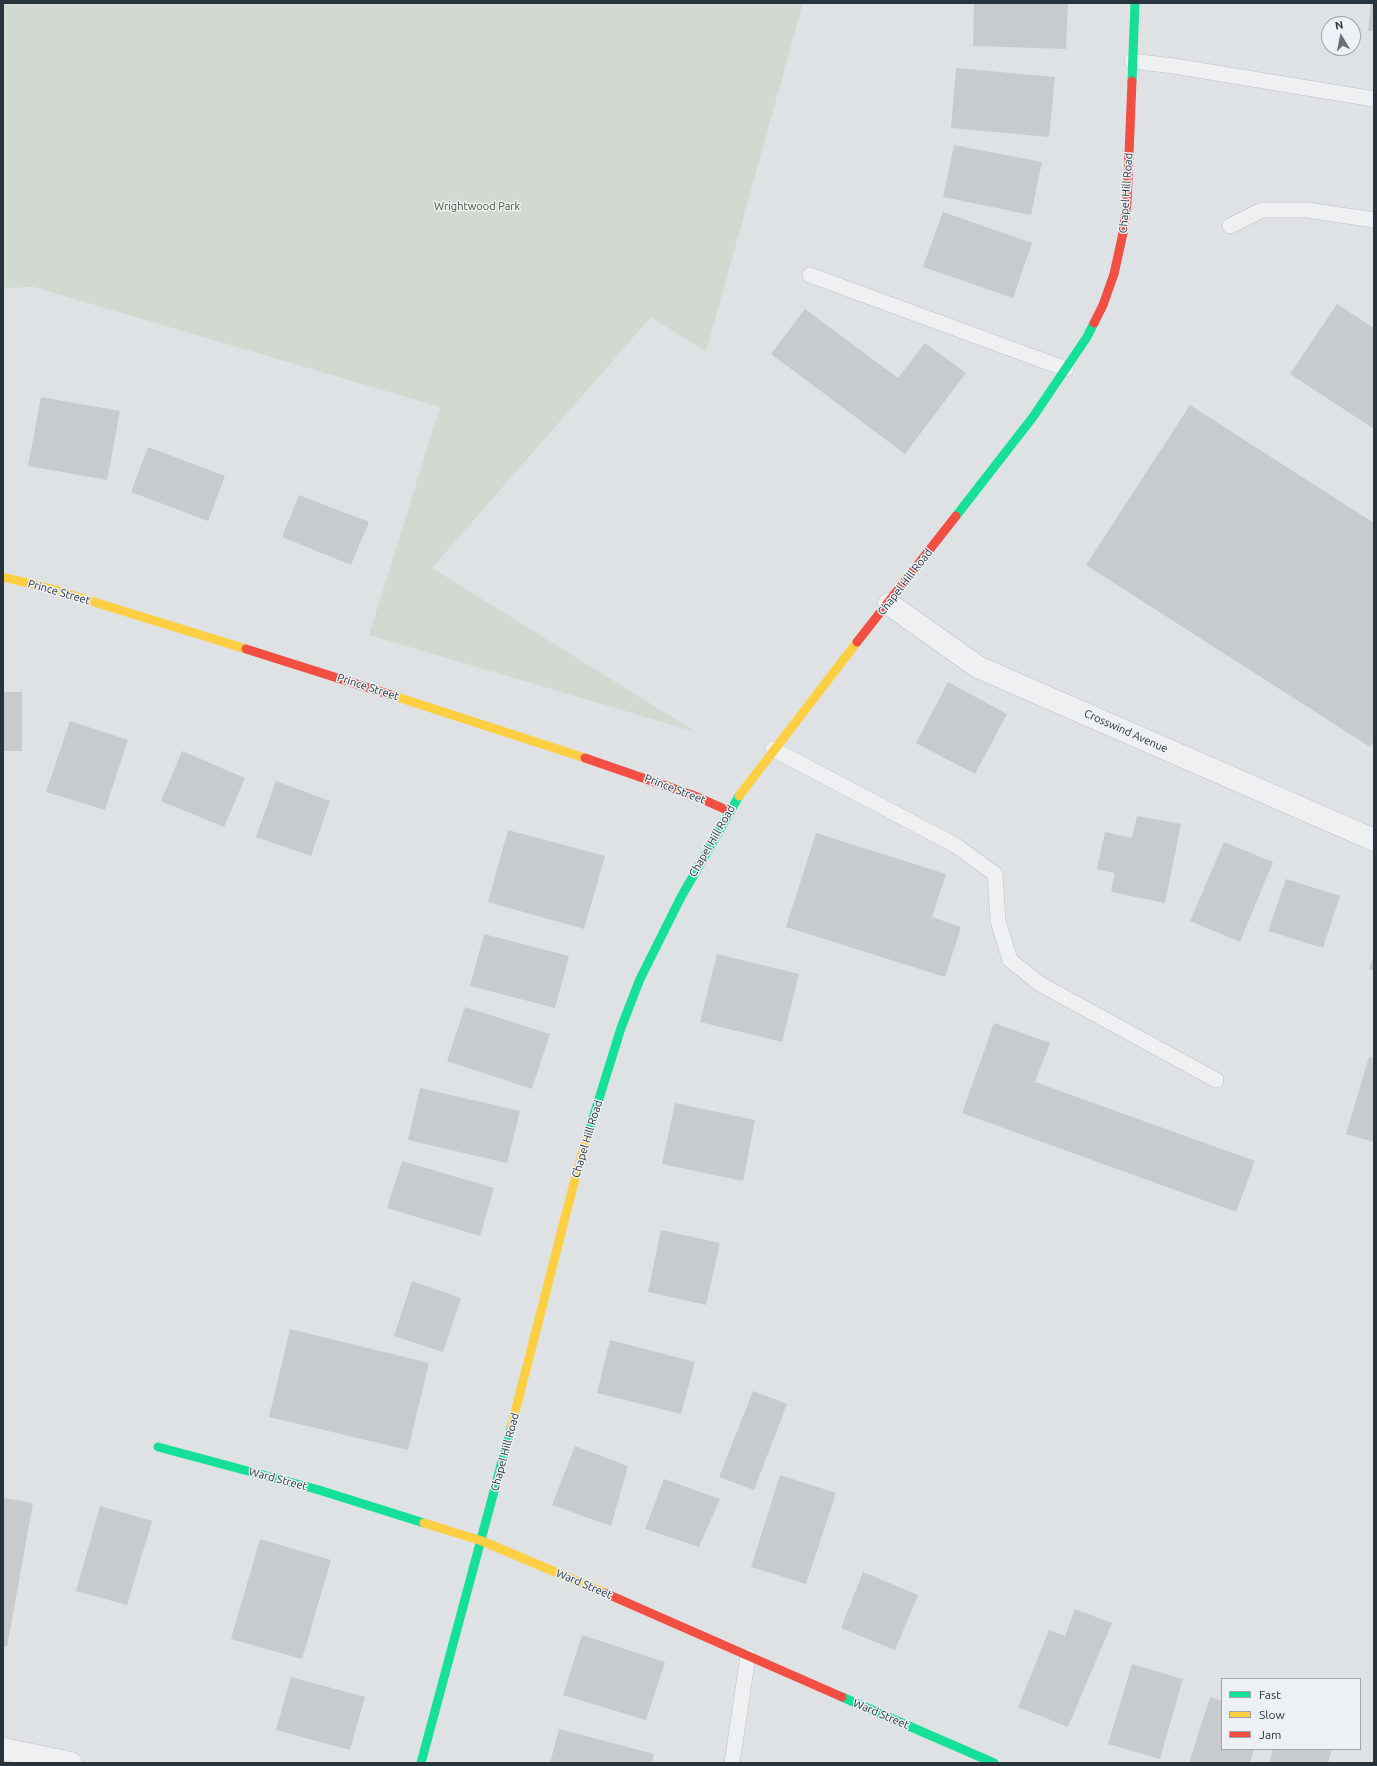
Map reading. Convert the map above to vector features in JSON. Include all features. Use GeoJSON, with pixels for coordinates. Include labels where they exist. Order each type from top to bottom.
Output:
{"type":"FeatureCollection","features":[{"type":"Feature","properties":{"kind":"street","name":"Chapel Hill Road"},"geometry":{"type":"LineString","coordinates":[[421,1763],[482,1541],[576,1175],[621,1028],[640,980],[681,897],[729,811],[773,749],[889,604],[1033,417],[1087,337],[1103,305],[1114,274],[1123,233],[1127,198],[1135,3]]}},
{"type":"Feature","properties":{"kind":"street","name":"Prince Street"},"geometry":{"type":"LineString","coordinates":[[3,577],[52,589],[332,676],[631,773],[696,796],[729,811]]}},
{"type":"Feature","properties":{"kind":"street","name":"Crosswind Avenue"},"geometry":{"type":"LineString","coordinates":[[889,604],[943,640],[978,667],[1374,840]]}},
{"type":"Feature","properties":{"kind":"street","name":"Ward Street"},"geometry":{"type":"LineString","coordinates":[[158,1447],[319,1490],[482,1541],[994,1763]]}},
{"type":"Feature","properties":{"kind":"street"},"geometry":{"type":"LineString","coordinates":[[3,1749],[71,1763]]}},
{"type":"Feature","properties":{"kind":"lane"},"geometry":{"type":"LineString","coordinates":[[1132,61],[1174,66],[1374,99]]}},
{"type":"Feature","properties":{"kind":"lane"},"geometry":{"type":"LineString","coordinates":[[1230,226],[1262,210],[1307,210],[1374,220]]}},
{"type":"Feature","properties":{"kind":"lane"},"geometry":{"type":"LineString","coordinates":[[810,274],[1066,369]]}},
{"type":"Feature","properties":{"kind":"lane"},"geometry":{"type":"LineString","coordinates":[[773,749],[955,845],[995,874],[998,921],[1010,960],[1040,984],[1216,1080]]}},
{"type":"Feature","properties":{"kind":"lane"},"geometry":{"type":"LineString","coordinates":[[732,1763],[748,1656]]}},
{"type":"Feature","properties":{"kind":"green space","name":"Wrightwood Park"},"geometry":{"type":"Polygon","coordinates":[[[3,3],[803,3],[706,352],[651,317],[432,568],[696,732],[369,635],[440,407],[34,287],[3,288],[3,3]]]}},
{"type":"Feature","properties":{"kind":"building"},"geometry":{"type":"Polygon","coordinates":[[[974,3],[1068,3],[1066,49],[973,46],[974,3]]]}},
{"type":"Feature","properties":{"kind":"building"},"geometry":{"type":"Polygon","coordinates":[[[1371,3],[1374,3],[1374,31],[1368,31],[1371,3]]]}},
{"type":"Feature","properties":{"kind":"building"},"geometry":{"type":"Polygon","coordinates":[[[956,68],[1055,77],[1049,137],[951,128],[956,68]]]}},
{"type":"Feature","properties":{"kind":"building"},"geometry":{"type":"Polygon","coordinates":[[[954,145],[1042,162],[1031,215],[943,197],[954,145]]]}},
{"type":"Feature","properties":{"kind":"building"},"geometry":{"type":"Polygon","coordinates":[[[943,212],[1032,243],[1013,298],[923,267],[943,212]]]}},
{"type":"Feature","properties":{"kind":"building"},"geometry":{"type":"Polygon","coordinates":[[[1337,304],[1374,328],[1374,429],[1290,374],[1337,304]]]}},
{"type":"Feature","properties":{"kind":"building"},"geometry":{"type":"Polygon","coordinates":[[[805,309],[898,378],[925,343],[966,373],[905,454],[771,354],[805,309]]]}},
{"type":"Feature","properties":{"kind":"building"},"geometry":{"type":"Polygon","coordinates":[[[41,397],[120,411],[107,480],[28,466],[41,397]]]}},
{"type":"Feature","properties":{"kind":"building"},"geometry":{"type":"Polygon","coordinates":[[[1190,405],[1374,523],[1374,741],[1370,747],[1086,565],[1190,405]]]}},
{"type":"Feature","properties":{"kind":"building"},"geometry":{"type":"Polygon","coordinates":[[[148,447],[225,476],[208,521],[131,492],[148,447]]]}},
{"type":"Feature","properties":{"kind":"building"},"geometry":{"type":"Polygon","coordinates":[[[299,495],[369,522],[351,565],[282,537],[299,495]]]}},
{"type":"Feature","properties":{"kind":"building"},"geometry":{"type":"Polygon","coordinates":[[[948,682],[1007,714],[975,774],[916,743],[948,682]]]}},
{"type":"Feature","properties":{"kind":"building"},"geometry":{"type":"Polygon","coordinates":[[[3,692],[22,692],[22,751],[3,751],[3,692]]]}},
{"type":"Feature","properties":{"kind":"building"},"geometry":{"type":"Polygon","coordinates":[[[70,721],[128,740],[105,810],[46,792],[70,721]]]}},
{"type":"Feature","properties":{"kind":"building"},"geometry":{"type":"Polygon","coordinates":[[[182,751],[245,778],[224,827],[161,801],[182,751]]]}},
{"type":"Feature","properties":{"kind":"building"},"geometry":{"type":"Polygon","coordinates":[[[276,781],[330,801],[311,856],[256,837],[276,781]]]}},
{"type":"Feature","properties":{"kind":"building"},"geometry":{"type":"Polygon","coordinates":[[[1137,816],[1181,824],[1165,903],[1111,892],[1115,873],[1097,869],[1105,832],[1132,838],[1137,816]]]}},
{"type":"Feature","properties":{"kind":"building"},"geometry":{"type":"Polygon","coordinates":[[[508,830],[605,856],[584,929],[488,902],[508,830]]]}},
{"type":"Feature","properties":{"kind":"building"},"geometry":{"type":"Polygon","coordinates":[[[816,833],[946,874],[932,917],[961,927],[945,977],[786,927],[816,833]]]}},
{"type":"Feature","properties":{"kind":"building"},"geometry":{"type":"Polygon","coordinates":[[[1224,842],[1273,862],[1240,942],[1190,921],[1224,842]]]}},
{"type":"Feature","properties":{"kind":"building"},"geometry":{"type":"Polygon","coordinates":[[[1286,879],[1340,896],[1323,948],[1268,931],[1286,879]]]}},
{"type":"Feature","properties":{"kind":"building"},"geometry":{"type":"Polygon","coordinates":[[[484,934],[569,956],[555,1008],[470,986],[484,934]]]}},
{"type":"Feature","properties":{"kind":"building"},"geometry":{"type":"Polygon","coordinates":[[[717,954],[799,974],[782,1042],[700,1022],[717,954]]]}},
{"type":"Feature","properties":{"kind":"building"},"geometry":{"type":"Polygon","coordinates":[[[1374,955],[1374,971],[1369,969],[1374,955]]]}},
{"type":"Feature","properties":{"kind":"building"},"geometry":{"type":"Polygon","coordinates":[[[465,1007],[550,1034],[532,1089],[447,1061],[465,1007]]]}},
{"type":"Feature","properties":{"kind":"building"},"geometry":{"type":"Polygon","coordinates":[[[994,1023],[1050,1043],[1035,1082],[1255,1161],[1236,1212],[962,1113],[994,1023]]]}},
{"type":"Feature","properties":{"kind":"building"},"geometry":{"type":"Polygon","coordinates":[[[1369,1057],[1374,1058],[1374,1142],[1346,1134],[1369,1057]]]}},
{"type":"Feature","properties":{"kind":"building"},"geometry":{"type":"Polygon","coordinates":[[[420,1088],[520,1111],[507,1163],[408,1140],[420,1088]]]}},
{"type":"Feature","properties":{"kind":"building"},"geometry":{"type":"Polygon","coordinates":[[[675,1103],[755,1120],[743,1181],[662,1164],[675,1103]]]}},
{"type":"Feature","properties":{"kind":"building"},"geometry":{"type":"Polygon","coordinates":[[[402,1161],[494,1188],[480,1236],[387,1208],[402,1161]]]}},
{"type":"Feature","properties":{"kind":"building"},"geometry":{"type":"Polygon","coordinates":[[[661,1230],[720,1243],[706,1305],[648,1292],[661,1230]]]}},
{"type":"Feature","properties":{"kind":"building"},"geometry":{"type":"Polygon","coordinates":[[[412,1281],[461,1298],[443,1352],[394,1336],[412,1281]]]}},
{"type":"Feature","properties":{"kind":"building"},"geometry":{"type":"Polygon","coordinates":[[[290,1329],[429,1363],[408,1450],[269,1417],[290,1329]]]}},
{"type":"Feature","properties":{"kind":"building"},"geometry":{"type":"Polygon","coordinates":[[[610,1340],[695,1362],[681,1414],[597,1393],[610,1340]]]}},
{"type":"Feature","properties":{"kind":"building"},"geometry":{"type":"Polygon","coordinates":[[[753,1391],[787,1404],[754,1490],[719,1477],[753,1391]]]}},
{"type":"Feature","properties":{"kind":"building"},"geometry":{"type":"Polygon","coordinates":[[[575,1446],[628,1466],[611,1526],[552,1505],[575,1446]]]}},
{"type":"Feature","properties":{"kind":"building"},"geometry":{"type":"Polygon","coordinates":[[[780,1475],[836,1493],[806,1584],[751,1567],[780,1475]]]}},
{"type":"Feature","properties":{"kind":"building"},"geometry":{"type":"Polygon","coordinates":[[[664,1479],[720,1499],[699,1547],[645,1529],[664,1479]]]}},
{"type":"Feature","properties":{"kind":"building"},"geometry":{"type":"Polygon","coordinates":[[[3,1498],[33,1503],[7,1647],[3,1646],[3,1498]]]}},
{"type":"Feature","properties":{"kind":"building"},"geometry":{"type":"Polygon","coordinates":[[[100,1506],[152,1521],[127,1605],[76,1591],[100,1506]]]}},
{"type":"Feature","properties":{"kind":"building"},"geometry":{"type":"Polygon","coordinates":[[[260,1539],[331,1560],[302,1659],[231,1639],[260,1539]]]}},
{"type":"Feature","properties":{"kind":"building"},"geometry":{"type":"Polygon","coordinates":[[[863,1572],[918,1595],[895,1650],[841,1628],[863,1572]]]}},
{"type":"Feature","properties":{"kind":"building"},"geometry":{"type":"Polygon","coordinates":[[[1075,1609],[1112,1623],[1068,1727],[1018,1707],[1049,1630],[1065,1636],[1075,1609]]]}},
{"type":"Feature","properties":{"kind":"building"},"geometry":{"type":"Polygon","coordinates":[[[582,1635],[665,1662],[646,1720],[563,1695],[582,1635]]]}},
{"type":"Feature","properties":{"kind":"building"},"geometry":{"type":"Polygon","coordinates":[[[1132,1664],[1183,1679],[1160,1759],[1108,1744],[1132,1664]]]}},
{"type":"Feature","properties":{"kind":"building"},"geometry":{"type":"Polygon","coordinates":[[[291,1677],[365,1697],[350,1750],[276,1730],[291,1677]]]}},
{"type":"Feature","properties":{"kind":"building"},"geometry":{"type":"Polygon","coordinates":[[[1210,1697],[1221,1701],[1221,1750],[1254,1750],[1250,1763],[1189,1763],[1210,1697]]]}},
{"type":"Feature","properties":{"kind":"building"},"geometry":{"type":"Polygon","coordinates":[[[559,1729],[654,1754],[652,1763],[550,1763],[559,1729]]]}},
{"type":"Feature","properties":{"kind":"building"},"geometry":{"type":"Polygon","coordinates":[[[1273,1750],[1332,1750],[1328,1763],[1269,1763],[1273,1750]]]}},
{"type":"Feature","properties":{"kind":"traffic: fast"},"geometry":{"type":"LineString","coordinates":[[1132,81],[1135,3]]}},
{"type":"Feature","properties":{"kind":"traffic: fast"},"geometry":{"type":"LineString","coordinates":[[956,516],[1033,417],[1087,337],[1094,323]]}},
{"type":"Feature","properties":{"kind":"traffic: fast"},"geometry":{"type":"LineString","coordinates":[[589,1131],[621,1028],[640,979],[681,897],[739,796]]}},
{"type":"Feature","properties":{"kind":"traffic: fast"},"geometry":{"type":"LineString","coordinates":[[421,1763],[511,1428]]}},
{"type":"Feature","properties":{"kind":"traffic: fast"},"geometry":{"type":"LineString","coordinates":[[158,1447],[319,1490],[424,1523]]}},
{"type":"Feature","properties":{"kind":"traffic: fast"},"geometry":{"type":"LineString","coordinates":[[842,1697],[994,1763]]}},
{"type":"Feature","properties":{"kind":"traffic: slow"},"geometry":{"type":"LineString","coordinates":[[3,577],[52,589],[246,649]]}},
{"type":"Feature","properties":{"kind":"traffic: slow"},"geometry":{"type":"LineString","coordinates":[[739,796],[857,642]]}},
{"type":"Feature","properties":{"kind":"traffic: slow"},"geometry":{"type":"LineString","coordinates":[[391,695],[585,758]]}},
{"type":"Feature","properties":{"kind":"traffic: slow"},"geometry":{"type":"LineString","coordinates":[[511,1428],[576,1175],[589,1131]]}},
{"type":"Feature","properties":{"kind":"traffic: slow"},"geometry":{"type":"LineString","coordinates":[[424,1523],[482,1541],[605,1593]]}},
{"type":"Feature","properties":{"kind":"traffic: jam"},"geometry":{"type":"LineString","coordinates":[[1094,323],[1103,305],[1114,274],[1123,233],[1127,203],[1132,81]]}},
{"type":"Feature","properties":{"kind":"traffic: jam"},"geometry":{"type":"LineString","coordinates":[[857,642],[956,516]]}},
{"type":"Feature","properties":{"kind":"traffic: jam"},"geometry":{"type":"LineString","coordinates":[[246,649],[391,695]]}},
{"type":"Feature","properties":{"kind":"traffic: jam"},"geometry":{"type":"LineString","coordinates":[[585,758],[695,796],[729,811]]}},
{"type":"Feature","properties":{"kind":"traffic: jam"},"geometry":{"type":"LineString","coordinates":[[605,1593],[842,1697]]}}]}
